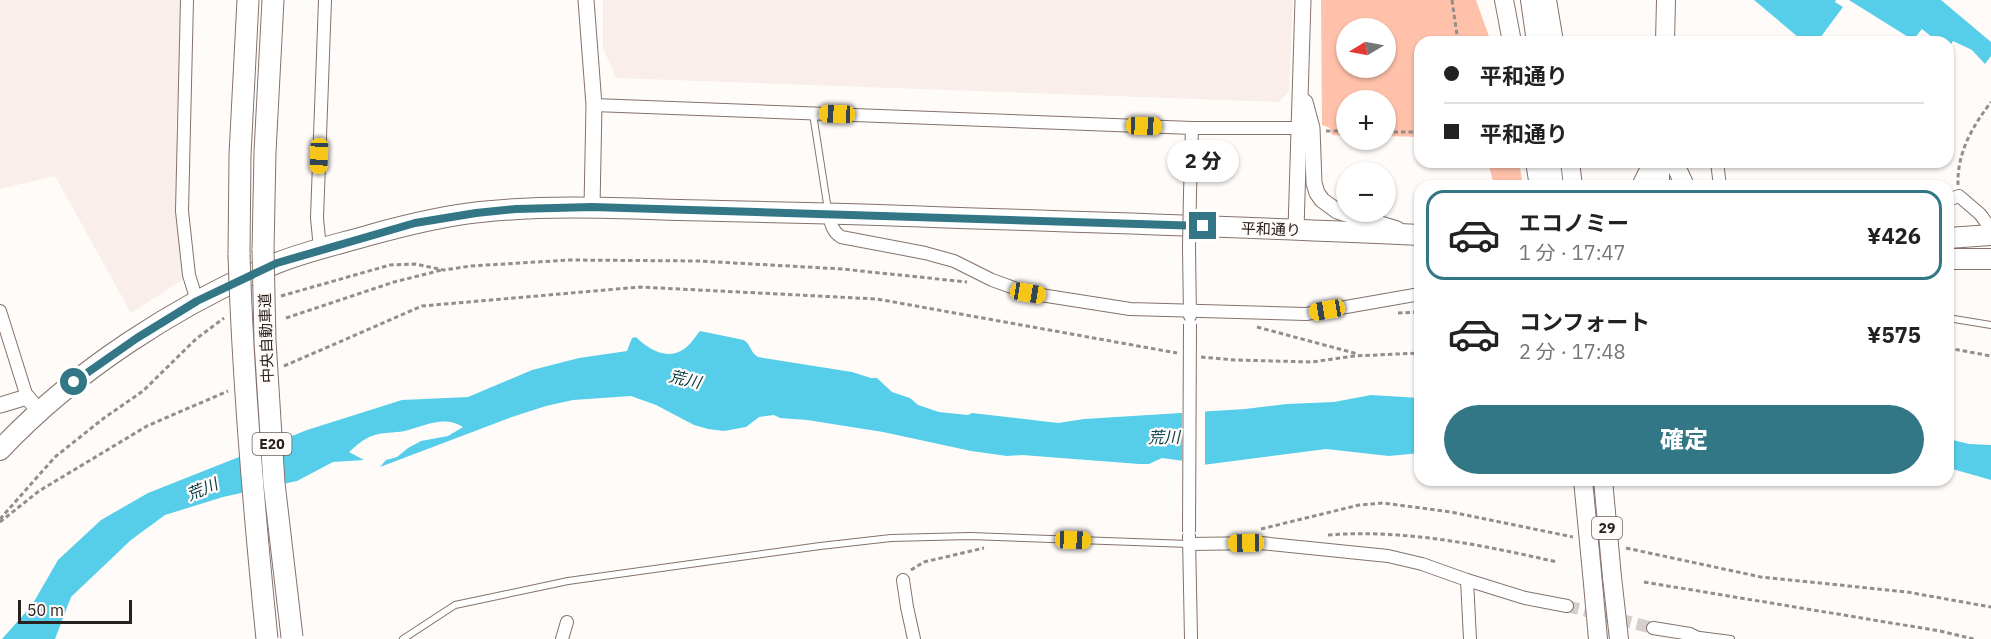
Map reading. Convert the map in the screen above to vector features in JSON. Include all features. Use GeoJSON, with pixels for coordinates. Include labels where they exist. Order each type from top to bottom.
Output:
{"type":"FeatureCollection","features":[{"type":"Feature","properties":{"kind":"highway","name":"中央自動車道"},"geometry":{"type":"LineString","coordinates":[[248,0],[241,144],[239,255],[242,346],[252,490],[267,639]]}},
{"type":"Feature","properties":{"kind":"highway","name":"中央自動車道"},"geometry":{"type":"LineString","coordinates":[[273,0],[265,152],[263,250],[274,483],[292,638]]}},
{"type":"Feature","properties":{"kind":"highway","name":"平和通り"},"geometry":{"type":"LineString","coordinates":[[0,450],[33,404],[74,382],[137,338],[197,301],[277,263],[320,249],[415,223],[476,213],[516,209],[592,207],[1414,235]]}},
{"type":"Feature","properties":{"kind":"highway"},"geometry":{"type":"LineString","coordinates":[[1954,238],[1991,235]]}},
{"type":"Feature","properties":{"kind":"highway"},"geometry":{"type":"LineString","coordinates":[[1954,259],[1991,259]]}},
{"type":"Feature","properties":{"kind":"main road"},"geometry":{"type":"LineString","coordinates":[[1504,0],[1511,36]]}},
{"type":"Feature","properties":{"kind":"main road"},"geometry":{"type":"LineString","coordinates":[[1530,0],[1535,36]]}},
{"type":"Feature","properties":{"kind":"main road"},"geometry":{"type":"LineString","coordinates":[[1547,0],[1553,36]]}},
{"type":"Feature","properties":{"kind":"main road"},"geometry":{"type":"LineString","coordinates":[[1558,0],[1562,36]]}},
{"type":"Feature","properties":{"kind":"main road"},"geometry":{"type":"LineString","coordinates":[[1665,36],[1666,0]]}},
{"type":"Feature","properties":{"kind":"main road","name":"29"},"geometry":{"type":"LineString","coordinates":[[1584,486],[1598,639]]}},
{"type":"Feature","properties":{"kind":"main road","name":"29"},"geometry":{"type":"LineString","coordinates":[[1604,486],[1619,639]]}},
{"type":"Feature","properties":{"kind":"street"},"geometry":{"type":"LineString","coordinates":[[187,0],[182,211],[189,275],[197,301]]}},
{"type":"Feature","properties":{"kind":"street"},"geometry":{"type":"LineString","coordinates":[[320,249],[317,218],[325,0]]}},
{"type":"Feature","properties":{"kind":"street"},"geometry":{"type":"LineString","coordinates":[[586,0],[594,105],[592,207]]}},
{"type":"Feature","properties":{"kind":"street"},"geometry":{"type":"LineString","coordinates":[[1296,230],[1303,0]]}},
{"type":"Feature","properties":{"kind":"street"},"geometry":{"type":"LineString","coordinates":[[1300,84],[1312,128],[1314,183],[1322,200],[1337,211],[1414,234]]}},
{"type":"Feature","properties":{"kind":"street"},"geometry":{"type":"LineString","coordinates":[[594,105],[1192,128],[1299,128]]}},
{"type":"Feature","properties":{"kind":"street"},"geometry":{"type":"LineString","coordinates":[[1191,639],[1189,248],[1192,128]]}},
{"type":"Feature","properties":{"kind":"street"},"geometry":{"type":"LineString","coordinates":[[1954,198],[1980,214],[1991,230]]}},
{"type":"Feature","properties":{"kind":"street"},"geometry":{"type":"LineString","coordinates":[[829,214],[835,233],[841,237],[925,253],[954,261],[992,280],[1028,293],[1130,309],[1306,314],[1414,295]]}},
{"type":"Feature","properties":{"kind":"street"},"geometry":{"type":"LineString","coordinates":[[0,311],[33,404],[0,405]]}},
{"type":"Feature","properties":{"kind":"street"},"geometry":{"type":"LineString","coordinates":[[1189,538],[1388,556],[1422,564],[1526,598],[1567,606]]}},
{"type":"Feature","properties":{"kind":"street"},"geometry":{"type":"LineString","coordinates":[[903,580],[914,639]]}},
{"type":"Feature","properties":{"kind":"street"},"geometry":{"type":"LineString","coordinates":[[1467,580],[1470,639]]}},
{"type":"Feature","properties":{"kind":"street"},"geometry":{"type":"LineString","coordinates":[[562,639],[567,621]]}},
{"type":"Feature","properties":{"kind":"street"},"geometry":{"type":"LineString","coordinates":[[1653,628],[1695,637]]}},
{"type":"Feature","properties":{"kind":"lane"},"geometry":{"type":"LineString","coordinates":[[813,114],[829,214]]}},
{"type":"Feature","properties":{"kind":"lane"},"geometry":{"type":"LineString","coordinates":[[1954,319],[1991,325]]}},
{"type":"Feature","properties":{"kind":"lane"},"geometry":{"type":"LineString","coordinates":[[403,639],[455,604],[568,581],[820,546],[891,538],[970,536],[1189,538]]}},
{"type":"Feature","properties":{"kind":"lane"},"geometry":{"type":"LineString","coordinates":[[1695,637],[1731,639]]}},
{"type":"Feature","properties":{"kind":"path"},"geometry":{"type":"LineString","coordinates":[[1452,0],[1457,36]]}},
{"type":"Feature","properties":{"kind":"path"},"geometry":{"type":"LineString","coordinates":[[1954,198],[1963,148],[1991,102]]}},
{"type":"Feature","properties":{"kind":"path"},"geometry":{"type":"LineString","coordinates":[[1326,131],[1336,131]]}},
{"type":"Feature","properties":{"kind":"path"},"geometry":{"type":"LineString","coordinates":[[1396,132],[1414,132]]}},
{"type":"Feature","properties":{"kind":"path"},"geometry":{"type":"LineString","coordinates":[[286,318],[394,282],[444,270],[471,266],[569,260],[699,261],[842,269],[955,282],[977,283],[992,280]]}},
{"type":"Feature","properties":{"kind":"path"},"geometry":{"type":"LineString","coordinates":[[275,298],[390,265],[416,264],[444,270]]}},
{"type":"Feature","properties":{"kind":"path"},"geometry":{"type":"LineString","coordinates":[[282,367],[422,306],[640,287],[878,299],[1178,353]]}},
{"type":"Feature","properties":{"kind":"path"},"geometry":{"type":"LineString","coordinates":[[0,520],[55,457],[104,418],[143,391],[196,339],[221,320],[232,315]]}},
{"type":"Feature","properties":{"kind":"path"},"geometry":{"type":"LineString","coordinates":[[1252,326],[1362,355]]}},
{"type":"Feature","properties":{"kind":"path"},"geometry":{"type":"LineString","coordinates":[[1954,349],[1991,356]]}},
{"type":"Feature","properties":{"kind":"path"},"geometry":{"type":"LineString","coordinates":[[1199,356],[1235,360],[1312,362],[1362,355],[1414,353]]}},
{"type":"Feature","properties":{"kind":"path"},"geometry":{"type":"LineString","coordinates":[[0,520],[39,491],[147,426],[230,390]]}},
{"type":"Feature","properties":{"kind":"path"},"geometry":{"type":"LineString","coordinates":[[1320,536],[1386,534],[1418,536],[1557,562]]}},
{"type":"Feature","properties":{"kind":"path"},"geometry":{"type":"LineString","coordinates":[[903,580],[910,571],[924,562],[993,546]]}},
{"type":"Feature","properties":{"kind":"path"},"geometry":{"type":"LineString","coordinates":[[1644,582],[1940,631],[1974,639]]}},
{"type":"Feature","properties":{"kind":"shaded area"},"geometry":{"type":"Polygon","coordinates":[[[0,0],[184,0],[176,128],[184,279],[131,313],[55,176],[0,189],[0,0]]]}},
{"type":"Feature","properties":{"kind":"shaded area"},"geometry":{"type":"Polygon","coordinates":[[[603,0],[1293,0],[1289,92],[1278,102],[616,78],[603,48],[603,0]]]}},
{"type":"Feature","properties":{"kind":"shaded area"},"geometry":{"type":"Polygon","coordinates":[[[1321,0],[1476,0],[1489,36],[1414,36],[1414,137],[1396,136],[1396,90],[1336,90],[1336,135],[1332,135],[1330,128],[1322,125],[1321,0]]]}},
{"type":"Feature","properties":{"kind":"shaded area"},"geometry":{"type":"Polygon","coordinates":[[[1490,168],[1520,168],[1522,180],[1492,180],[1490,168]]]}},
{"type":"Feature","properties":{"kind":"water"},"geometry":{"type":"Polygon","coordinates":[[[1754,0],[1836,0],[1835,2],[1843,7],[1821,36],[1797,36],[1754,0]]]}},
{"type":"Feature","properties":{"kind":"water"},"geometry":{"type":"Polygon","coordinates":[[[1849,0],[1941,0],[1991,42],[1991,56],[1985,64],[1972,50],[1954,41],[1954,36],[1931,36],[1922,29],[1916,36],[1907,36],[1849,0]]]}},
{"type":"Feature","properties":{"kind":"water","name":"荒川"},"geometry":{"type":"Polygon","coordinates":[[[700,331],[744,340],[758,357],[877,378],[892,392],[939,412],[968,415],[972,413],[1058,423],[1084,419],[1334,402],[1371,395],[1414,398],[1414,454],[1389,456],[1326,449],[1187,467],[1184,461],[1162,458],[1149,464],[1139,464],[1022,455],[1007,456],[971,451],[883,432],[780,418],[774,415],[759,417],[746,427],[724,431],[708,429],[694,425],[656,405],[631,396],[573,400],[512,417],[380,467],[386,460],[397,457],[421,441],[448,436],[463,427],[442,422],[376,435],[369,437],[349,452],[364,460],[333,462],[297,481],[223,497],[165,515],[131,540],[71,597],[55,639],[2,639],[32,605],[58,560],[101,520],[148,493],[307,430],[402,400],[468,397],[532,370],[579,358],[627,351],[632,338],[636,337],[646,346],[665,354],[678,352],[688,345],[700,331]]]}},
{"type":"Feature","properties":{"kind":"water"},"geometry":{"type":"Polygon","coordinates":[[[1954,440],[1969,444],[1991,445],[1991,480],[1954,469],[1954,440]]]}},
{"type":"Feature","properties":{"kind":"pier"},"geometry":{"type":"Polygon","coordinates":[[[1205,408],[1205,467],[1187,470],[1182,465],[1182,410],[1205,408]]]}},
{"type":"Feature","properties":{"kind":"tunnel"},"geometry":{"type":"LineString","coordinates":[[1567,606],[1653,628]]}},
{"type":"Feature","properties":{"kind":"route"},"geometry":{"type":"LineString","coordinates":[[74,382],[137,338],[197,301],[277,263],[415,223],[476,213],[516,209],[592,207],[1203,226]]}}]}
